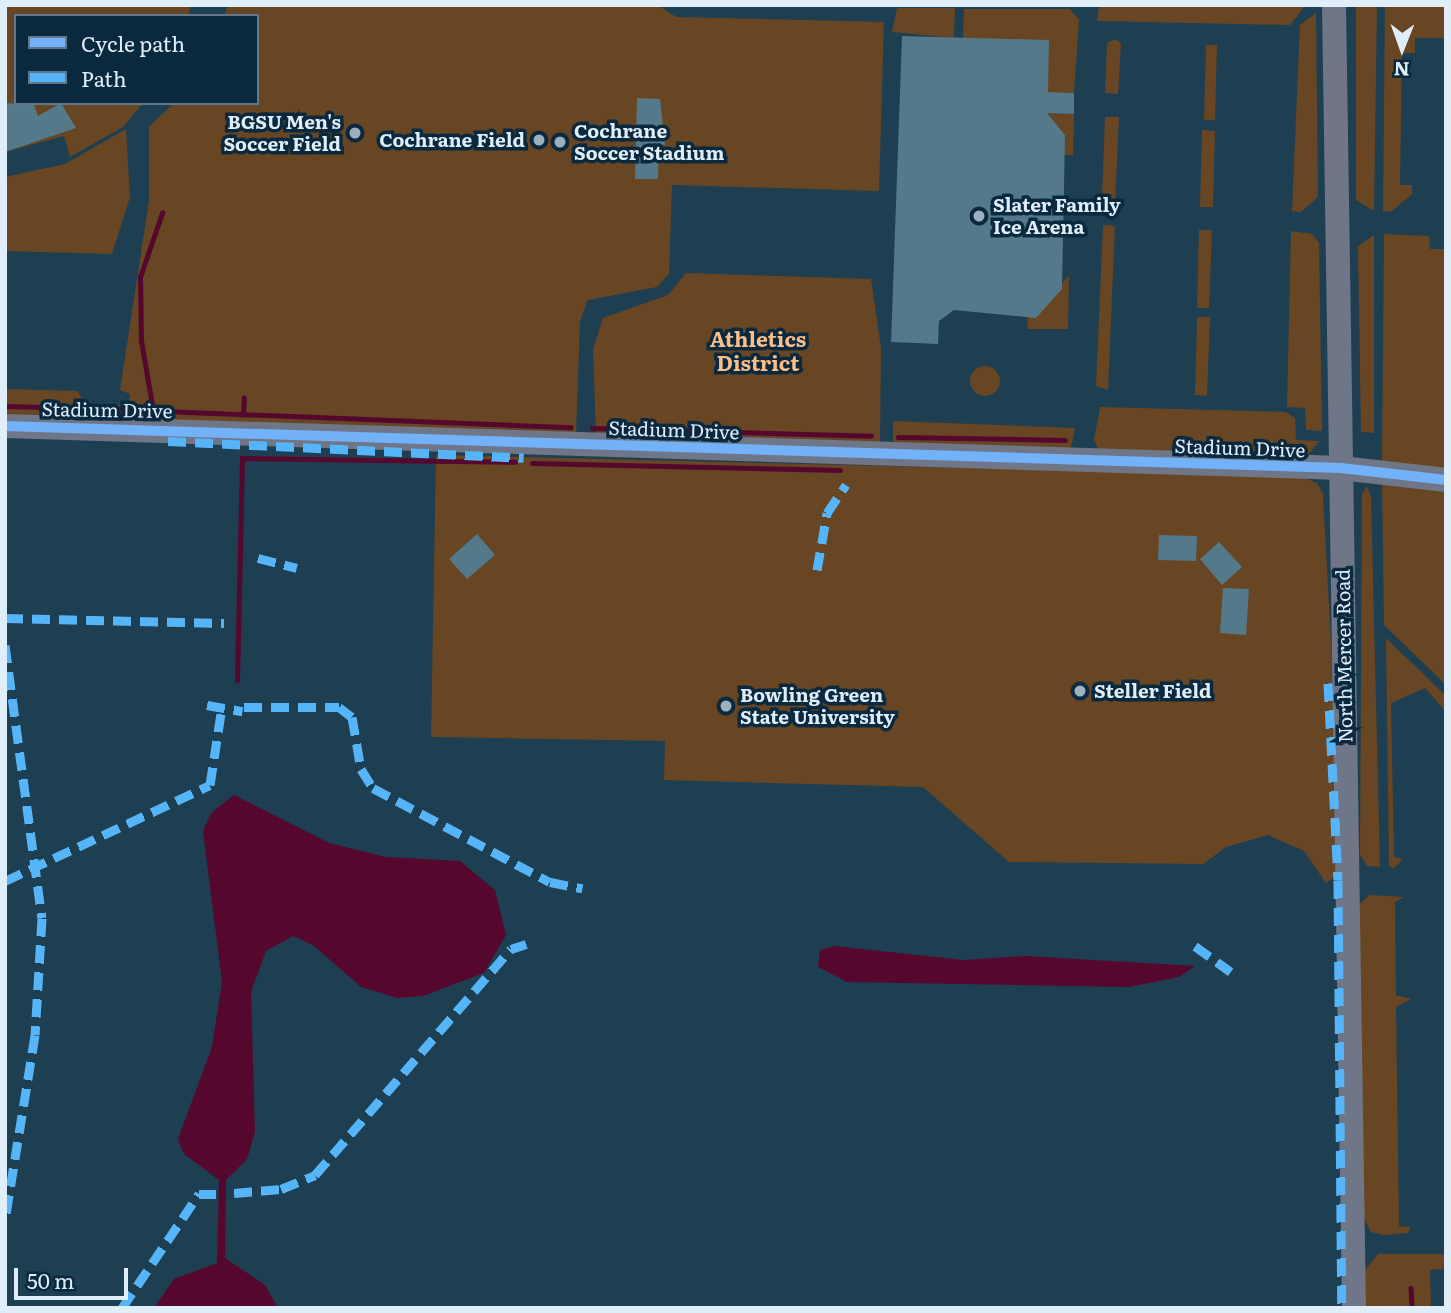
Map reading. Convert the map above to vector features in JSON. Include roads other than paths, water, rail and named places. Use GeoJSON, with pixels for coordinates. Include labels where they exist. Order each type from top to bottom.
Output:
{"type":"FeatureCollection","features":[{"type":"Feature","properties":{"kind":"street","name":"North Mercer Road"},"geometry":{"type":"LineString","coordinates":[[1334,5],[1354,1308]]}},
{"type":"Feature","properties":{"kind":"street","name":"Stadium Drive"},"geometry":{"type":"LineString","coordinates":[[5,426],[1341,468],[1446,480]]}},
{"type":"Feature","properties":{"kind":"waterway"},"geometry":{"type":"LineString","coordinates":[[153,411],[141,341],[140,277],[162,213]]}},
{"type":"Feature","properties":{"kind":"waterway"},"geometry":{"type":"LineString","coordinates":[[243,415],[244,398]]}},
{"type":"Feature","properties":{"kind":"waterway"},"geometry":{"type":"LineString","coordinates":[[5,406],[83,408]]}},
{"type":"Feature","properties":{"kind":"waterway"},"geometry":{"type":"LineString","coordinates":[[115,409],[571,427]]}},
{"type":"Feature","properties":{"kind":"waterway"},"geometry":{"type":"LineString","coordinates":[[592,428],[871,436]]}},
{"type":"Feature","properties":{"kind":"waterway"},"geometry":{"type":"LineString","coordinates":[[898,437],[1065,440]]}},
{"type":"Feature","properties":{"kind":"waterway"},"geometry":{"type":"LineString","coordinates":[[237,681],[242,458],[515,462]]}},
{"type":"Feature","properties":{"kind":"waterway"},"geometry":{"type":"LineString","coordinates":[[532,463],[840,470]]}},
{"type":"Feature","properties":{"kind":"waterway"},"geometry":{"type":"LineString","coordinates":[[1411,1288],[1412,1308]]}},
{"type":"Feature","properties":{"kind":"place","name":"BGSU Men's Soccer Field"},"geometry":{"type":"Point","coordinates":[355,133]}},
{"type":"Feature","properties":{"kind":"place","name":"Cochrane Field"},"geometry":{"type":"Point","coordinates":[539,140]}},
{"type":"Feature","properties":{"kind":"place","name":"Cochrane Soccer Stadium"},"geometry":{"type":"Point","coordinates":[560,142]}},
{"type":"Feature","properties":{"kind":"place","name":"Slater Family Ice Arena"},"geometry":{"type":"Point","coordinates":[979,216]}},
{"type":"Feature","properties":{"kind":"place","name":"Steller Field"},"geometry":{"type":"Point","coordinates":[1080,691]}},
{"type":"Feature","properties":{"kind":"place","name":"Bowling Green State University"},"geometry":{"type":"Point","coordinates":[726,706]}},
{"type":"Feature","properties":{"kind":"district","name":"Athletics District"},"geometry":{"type":"Point","coordinates":[758,350]}}]}
